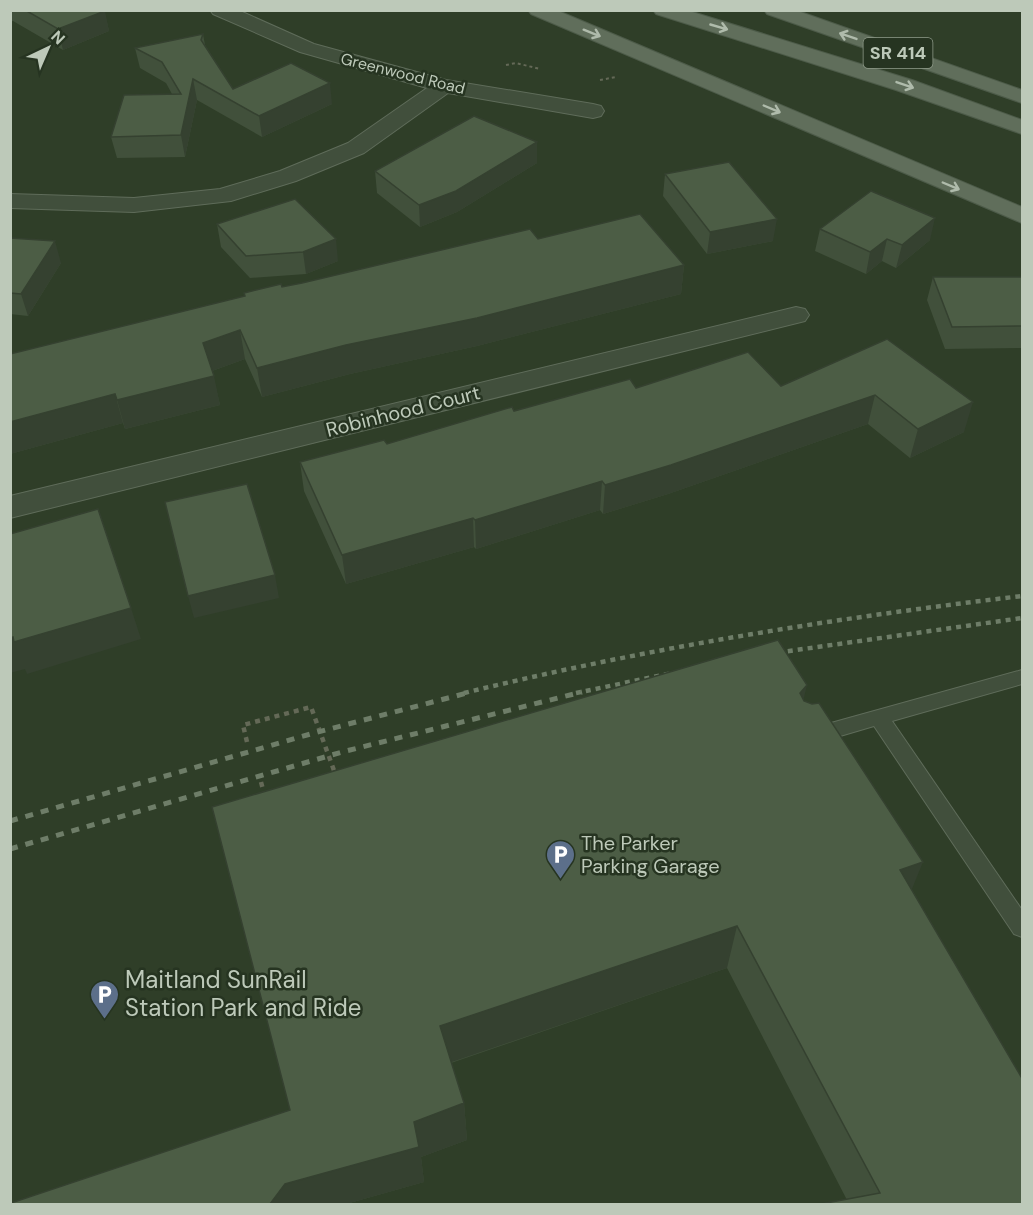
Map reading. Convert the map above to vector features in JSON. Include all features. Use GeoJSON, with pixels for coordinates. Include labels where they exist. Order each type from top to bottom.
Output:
{"type":"FeatureCollection","features":[{"type":"Feature","properties":{"kind":"main road"},"geometry":{"type":"LineString","coordinates":[[538,10],[1023,216]]}},
{"type":"Feature","properties":{"kind":"main road"},"geometry":{"type":"LineString","coordinates":[[663,10],[904,85],[1023,127]]}},
{"type":"Feature","properties":{"kind":"main road","name":"SR 414"},"geometry":{"type":"LineString","coordinates":[[774,10],[1023,97]]}},
{"type":"Feature","properties":{"kind":"street","name":"Greenwood Road"},"geometry":{"type":"LineString","coordinates":[[220,10],[307,48],[444,86],[593,111]]}},
{"type":"Feature","properties":{"kind":"street"},"geometry":{"type":"LineString","coordinates":[[10,201],[134,205],[222,196],[288,176],[356,147],[444,86]]}},
{"type":"Feature","properties":{"kind":"street","name":"Robinhood Court"},"geometry":{"type":"LineString","coordinates":[[10,507],[796,315]]}},
{"type":"Feature","properties":{"kind":"lane"},"geometry":{"type":"LineString","coordinates":[[801,740],[878,717],[1018,684]]}},
{"type":"Feature","properties":{"kind":"lane"},"geometry":{"type":"LineString","coordinates":[[878,717],[1023,927]]}},
{"type":"Feature","properties":{"kind":"path"},"geometry":{"type":"LineString","coordinates":[[247,742],[243,725],[310,707],[337,778],[327,781]]}},
{"type":"Feature","properties":{"kind":"path"},"geometry":{"type":"LineString","coordinates":[[261,782],[266,799],[276,796]]}},
{"type":"Feature","properties":{"kind":"building"},"geometry":{"type":"Polygon","coordinates":[[[25,10],[104,10],[105,11],[58,29],[25,10]]]}},
{"type":"Feature","properties":{"kind":"building"},"geometry":{"type":"Polygon","coordinates":[[[203,34],[201,40],[233,89],[291,63],[330,83],[259,116],[193,79],[181,135],[111,137],[124,95],[181,94],[162,62],[135,48],[203,34]]]}},
{"type":"Feature","properties":{"kind":"building"},"geometry":{"type":"Polygon","coordinates":[[[474,116],[537,142],[456,191],[419,205],[375,171],[474,116]]]}},
{"type":"Feature","properties":{"kind":"building"},"geometry":{"type":"Polygon","coordinates":[[[729,162],[777,219],[710,232],[665,174],[729,162]]]}},
{"type":"Feature","properties":{"kind":"building"},"geometry":{"type":"Polygon","coordinates":[[[871,191],[935,218],[902,245],[887,239],[870,252],[820,229],[871,191]]]}},
{"type":"Feature","properties":{"kind":"building"},"geometry":{"type":"Polygon","coordinates":[[[295,199],[336,239],[303,252],[246,256],[217,224],[295,199]]]}},
{"type":"Feature","properties":{"kind":"building"},"geometry":{"type":"Polygon","coordinates":[[[640,214],[684,265],[477,318],[346,345],[257,368],[240,330],[203,343],[214,376],[117,400],[115,394],[10,422],[10,354],[245,296],[244,293],[281,284],[282,287],[302,283],[530,229],[538,239],[640,214]]]}},
{"type":"Feature","properties":{"kind":"building"},"geometry":{"type":"Polygon","coordinates":[[[10,238],[55,241],[21,294],[10,293],[10,238]]]}},
{"type":"Feature","properties":{"kind":"building"},"geometry":{"type":"Polygon","coordinates":[[[933,277],[1023,277],[1023,326],[952,327],[933,277]]]}},
{"type":"Feature","properties":{"kind":"building"},"geometry":{"type":"Polygon","coordinates":[[[887,339],[973,402],[918,429],[875,395],[671,465],[605,485],[602,481],[475,520],[473,518],[342,555],[300,462],[384,440],[387,444],[512,407],[514,411],[630,379],[636,388],[748,352],[781,386],[887,339]]]}},
{"type":"Feature","properties":{"kind":"building"},"geometry":{"type":"Polygon","coordinates":[[[247,484],[275,575],[188,596],[165,502],[247,484]]]}},
{"type":"Feature","properties":{"kind":"building"},"geometry":{"type":"Polygon","coordinates":[[[98,509],[131,608],[14,642],[13,637],[10,638],[10,534],[98,509]]]}},
{"type":"Feature","properties":{"kind":"building"},"geometry":{"type":"Polygon","coordinates":[[[778,640],[807,685],[800,693],[804,701],[812,704],[819,703],[923,862],[900,870],[1023,1080],[1023,1204],[821,1204],[880,1193],[737,926],[440,1026],[464,1103],[414,1122],[419,1147],[285,1184],[270,1204],[11,1204],[290,1110],[212,807],[778,640]]]}},
{"type":"Feature","properties":{"kind":"railway"},"geometry":{"type":"LineString","coordinates":[[464,693],[672,648],[811,624],[1022,596]]}},
{"type":"Feature","properties":{"kind":"railway"},"geometry":{"type":"LineString","coordinates":[[768,654],[1022,618]]}},
{"type":"Feature","properties":{"kind":"railway"},"geometry":{"type":"LineString","coordinates":[[576,693],[677,672]]}},
{"type":"Feature","properties":{"kind":"railway"},"geometry":{"type":"LineString","coordinates":[[10,821],[314,733],[471,692]]}},
{"type":"Feature","properties":{"kind":"railway"},"geometry":{"type":"LineString","coordinates":[[10,849],[342,752],[582,692]]}},
{"type":"Feature","properties":{"kind":"place","name":"The Parker Parking Garage"},"geometry":{"type":"Point","coordinates":[560,880]}},
{"type":"Feature","properties":{"kind":"place","name":"Maitland SunRail Station Park and Ride"},"geometry":{"type":"Point","coordinates":[104,1020]}}]}
